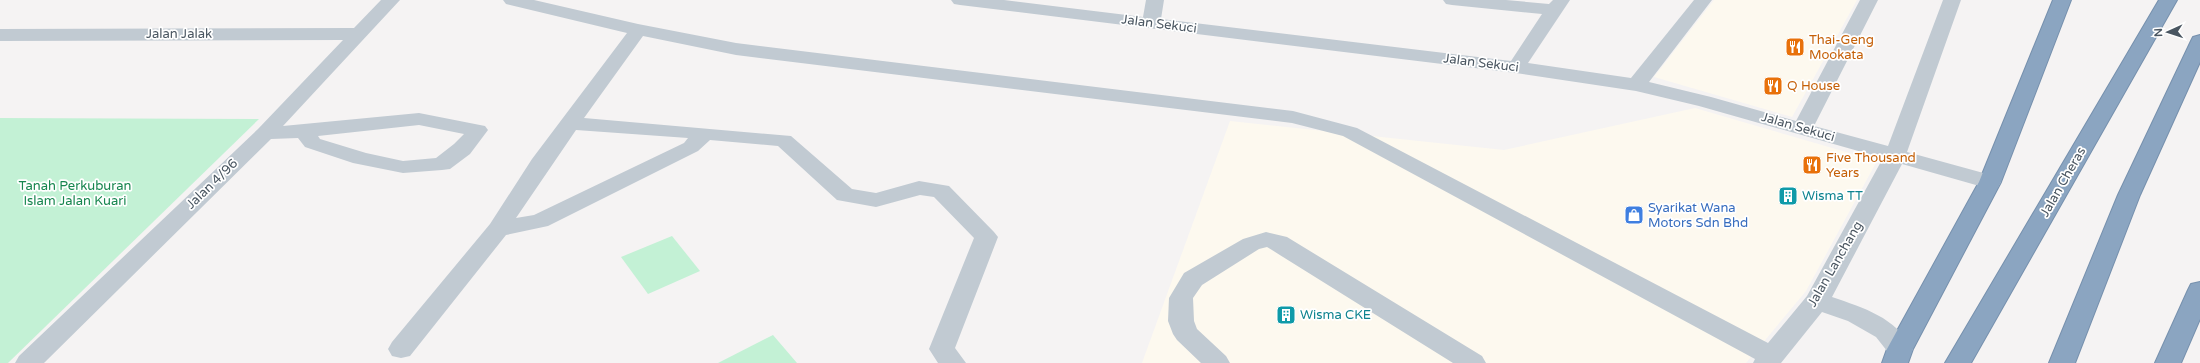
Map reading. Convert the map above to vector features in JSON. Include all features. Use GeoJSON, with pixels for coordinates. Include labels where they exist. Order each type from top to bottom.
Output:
{"type":"FeatureCollection","features":[{"type":"Feature","properties":{"kind":"highway","name":"Jalan Cheras"},"geometry":{"type":"LineString","coordinates":[[1958,363],[2168,0]]}},
{"type":"Feature","properties":{"kind":"highway"},"geometry":{"type":"LineString","coordinates":[[1898,356],[1990,182],[2061,1]]}},
{"type":"Feature","properties":{"kind":"highway"},"geometry":{"type":"LineString","coordinates":[[2062,363],[2129,195],[2200,41]]}},
{"type":"Feature","properties":{"kind":"highway"},"geometry":{"type":"LineString","coordinates":[[2168,363],[2200,290]]}},
{"type":"Feature","properties":{"kind":"street","name":"Jalan 4/96"},"geometry":{"type":"LineString","coordinates":[[28,363],[265,133],[391,0]]}},
{"type":"Feature","properties":{"kind":"street"},"geometry":{"type":"LineString","coordinates":[[512,0],[638,30],[736,49],[1292,117],[1350,132],[1769,359]]}},
{"type":"Feature","properties":{"kind":"street","name":"Jalan Sekuci"},"geometry":{"type":"LineString","coordinates":[[960,0],[1047,5],[1151,23],[1516,67],[1636,85],[1704,101],[1990,182]]}},
{"type":"Feature","properties":{"kind":"street"},"geometry":{"type":"LineString","coordinates":[[1151,23],[1155,0]]}},
{"type":"Feature","properties":{"kind":"street"},"geometry":{"type":"LineString","coordinates":[[1452,0],[1559,5]]}},
{"type":"Feature","properties":{"kind":"street"},"geometry":{"type":"LineString","coordinates":[[1636,85],[1704,0]]}},
{"type":"Feature","properties":{"kind":"street"},"geometry":{"type":"LineString","coordinates":[[1802,128],[1869,0]]}},
{"type":"Feature","properties":{"kind":"street","name":"Jalan Lanchang"},"geometry":{"type":"LineString","coordinates":[[1769,359],[1817,301],[1895,156],[1952,0]]}},
{"type":"Feature","properties":{"kind":"street"},"geometry":{"type":"LineString","coordinates":[[1516,67],[1559,5]]}},
{"type":"Feature","properties":{"kind":"street"},"geometry":{"type":"LineString","coordinates":[[401,349],[498,229],[540,164],[638,30]]}},
{"type":"Feature","properties":{"kind":"street","name":"Jalan Jalak"},"geometry":{"type":"LineString","coordinates":[[0,35],[358,34]]}},
{"type":"Feature","properties":{"kind":"street"},"geometry":{"type":"LineString","coordinates":[[265,133],[305,131],[419,119],[478,130],[462,149],[442,164],[402,167],[361,158],[312,143],[305,131]]}},
{"type":"Feature","properties":{"kind":"street"},"geometry":{"type":"LineString","coordinates":[[569,123],[784,140],[845,195],[876,200],[919,188],[941,191],[986,237],[942,349],[953,363]]}},
{"type":"Feature","properties":{"kind":"street"},"geometry":{"type":"LineString","coordinates":[[498,229],[540,221],[691,147],[705,133]]}},
{"type":"Feature","properties":{"kind":"street"},"geometry":{"type":"LineString","coordinates":[[1218,363],[1186,334],[1181,320],[1181,298],[1193,279],[1251,244],[1266,239],[1279,242],[1473,363]]}},
{"type":"Feature","properties":{"kind":"street"},"geometry":{"type":"LineString","coordinates":[[1817,301],[1857,315],[1885,331],[1898,356]]}},
{"type":"Feature","properties":{"kind":"shaded area"},"geometry":{"type":"Polygon","coordinates":[[[1714,0],[1857,0],[1792,117],[1654,77],[1714,0]]]}},
{"type":"Feature","properties":{"kind":"shaded area"},"geometry":{"type":"Polygon","coordinates":[[[1695,108],[1877,161],[1806,291],[1746,363],[1142,363],[1230,121],[1504,150],[1695,108]]]}},
{"type":"Feature","properties":{"kind":"green space","name":"Tanah Perkuburan Islam Jalan Kuari"},"geometry":{"type":"Polygon","coordinates":[[[0,118],[259,119],[8,363],[0,363],[0,118]]]}},
{"type":"Feature","properties":{"kind":"green space"},"geometry":{"type":"Polygon","coordinates":[[[672,236],[700,271],[648,294],[621,257],[672,236]]]}},
{"type":"Feature","properties":{"kind":"green space"},"geometry":{"type":"Polygon","coordinates":[[[773,335],[797,363],[718,363],[773,335]]]}},
{"type":"Feature","properties":{"kind":"place","name":"Thai-Geng Mookata"},"geometry":{"type":"Point","coordinates":[1795,47]}},
{"type":"Feature","properties":{"kind":"place","name":"Q House"},"geometry":{"type":"Point","coordinates":[1773,86]}},
{"type":"Feature","properties":{"kind":"place","name":"Five Thousand Years"},"geometry":{"type":"Point","coordinates":[1812,165]}},
{"type":"Feature","properties":{"kind":"place","name":"Wisma TT"},"geometry":{"type":"Point","coordinates":[1788,196]}},
{"type":"Feature","properties":{"kind":"place","name":"Syarikat Wana Motors Sdn Bhd"},"geometry":{"type":"Point","coordinates":[1634,215]}},
{"type":"Feature","properties":{"kind":"place","name":"Wisma CKE"},"geometry":{"type":"Point","coordinates":[1286,315]}}]}
